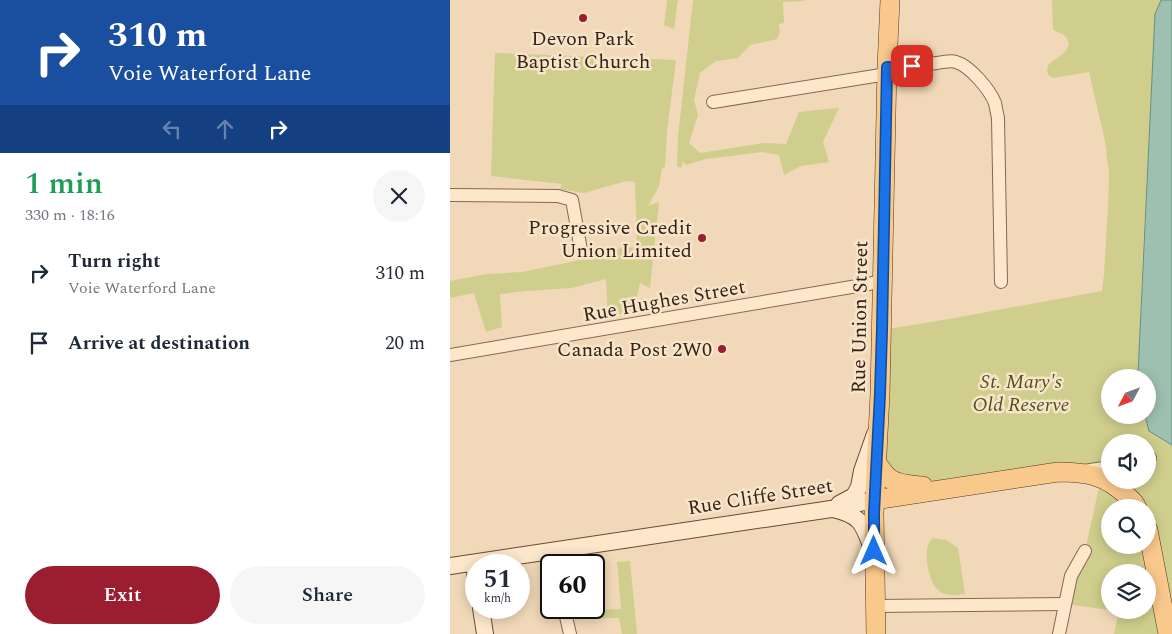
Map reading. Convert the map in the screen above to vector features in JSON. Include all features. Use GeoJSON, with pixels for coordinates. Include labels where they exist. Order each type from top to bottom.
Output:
{"type":"FeatureCollection","features":[{"type":"Feature","properties":{"kind":"main road","name":"Rue Union Street"},"geometry":{"type":"LineString","coordinates":[[876,634],[874,500],[880,394],[890,0]]}},
{"type":"Feature","properties":{"kind":"main road"},"geometry":{"type":"LineString","coordinates":[[831,509],[854,496],[859,487],[862,471],[878,424]]}},
{"type":"Feature","properties":{"kind":"main road"},"geometry":{"type":"LineString","coordinates":[[876,462],[887,476],[893,480],[908,485],[952,489]]}},
{"type":"Feature","properties":{"kind":"main road","name":"Rue Cliffe Street"},"geometry":{"type":"LineString","coordinates":[[577,554],[874,500],[1058,472],[1077,472],[1101,477],[1119,488],[1130,499]]}},
{"type":"Feature","properties":{"kind":"main road"},"geometry":{"type":"LineString","coordinates":[[831,509],[848,512],[857,518],[874,551]]}},
{"type":"Feature","properties":{"kind":"main road"},"geometry":{"type":"LineString","coordinates":[[1153,554],[1168,634]]}},
{"type":"Feature","properties":{"kind":"main road","name":"Rue Cliffe Street"},"geometry":{"type":"LineString","coordinates":[[450,566],[465,569]]}},
{"type":"Feature","properties":{"kind":"main road"},"geometry":{"type":"LineString","coordinates":[[483,619],[485,634]]}},
{"type":"Feature","properties":{"kind":"street"},"geometry":{"type":"LineString","coordinates":[[713,102],[897,68],[942,62],[956,62],[969,69],[987,88],[998,118],[1001,282]]}},
{"type":"Feature","properties":{"kind":"street"},"geometry":{"type":"LineString","coordinates":[[450,195],[558,196],[572,200],[580,250]]}},
{"type":"Feature","properties":{"kind":"street","name":"Rue Hughes Street"},"geometry":{"type":"LineString","coordinates":[[450,355],[869,284],[883,280]]}},
{"type":"Feature","properties":{"kind":"street"},"geometry":{"type":"LineString","coordinates":[[1077,472],[1101,468]]}},
{"type":"Feature","properties":{"kind":"street"},"geometry":{"type":"LineString","coordinates":[[1059,634],[1071,576],[1085,551]]}},
{"type":"Feature","properties":{"kind":"street"},"geometry":{"type":"LineString","coordinates":[[875,606],[1065,604]]}},
{"type":"Feature","properties":{"kind":"street"},"geometry":{"type":"LineString","coordinates":[[567,619],[570,634]]}},
{"type":"Feature","properties":{"kind":"green space"},"geometry":{"type":"Polygon","coordinates":[[[667,0],[678,0],[674,29],[664,25],[667,0]]]}},
{"type":"Feature","properties":{"kind":"green space"},"geometry":{"type":"Polygon","coordinates":[[[693,0],[804,1],[783,2],[784,23],[779,24],[780,32],[777,39],[750,45],[738,58],[716,61],[700,73],[694,100],[698,115],[689,143],[700,153],[764,143],[786,144],[799,112],[839,108],[823,142],[829,162],[801,166],[784,175],[779,155],[763,152],[706,159],[686,165],[683,161],[681,168],[677,166],[678,137],[693,0]]]}},
{"type":"Feature","properties":{"kind":"green space","name":"St. Mary's Old Reserve"},"geometry":{"type":"Polygon","coordinates":[[[1052,0],[1161,0],[1155,14],[1138,369],[1101,369],[1101,424],[1147,424],[1149,431],[1154,434],[1101,434],[1101,478],[952,489],[887,477],[880,394],[882,330],[1102,291],[1109,173],[1105,141],[1089,72],[1053,78],[1048,75],[1049,64],[1061,56],[1069,45],[1065,36],[1053,29],[1052,0]]]}},
{"type":"Feature","properties":{"kind":"green space"},"geometry":{"type":"Polygon","coordinates":[[[495,53],[676,60],[667,131],[665,167],[662,168],[659,186],[648,206],[659,202],[650,288],[640,283],[633,312],[608,316],[606,279],[572,288],[500,294],[502,327],[486,332],[474,293],[450,298],[450,281],[487,274],[522,272],[590,258],[621,248],[637,247],[635,182],[626,181],[584,193],[560,189],[562,184],[491,176],[495,53]]]}},
{"type":"Feature","properties":{"kind":"green space","name":"St. Mary's Old Reserve"},"geometry":{"type":"Polygon","coordinates":[[[1156,435],[1172,445],[1172,634],[1114,634],[1117,619],[1156,619],[1156,564],[1101,564],[1101,609],[1065,604],[1085,551],[1101,478],[1101,489],[1156,489],[1156,435]]]}},
{"type":"Feature","properties":{"kind":"green space"},"geometry":{"type":"Polygon","coordinates":[[[933,538],[946,540],[958,548],[965,594],[944,594],[934,586],[927,564],[927,549],[929,542],[933,538]]]}},
{"type":"Feature","properties":{"kind":"green space"},"geometry":{"type":"Polygon","coordinates":[[[630,561],[637,634],[622,634],[619,618],[605,618],[605,610],[621,609],[617,562],[630,561]]]}},
{"type":"Feature","properties":{"kind":"shaded area"},"geometry":{"type":"Polygon","coordinates":[[[1161,0],[1172,0],[1172,445],[1149,431],[1147,424],[1156,424],[1156,369],[1138,369],[1155,14],[1161,0]]]}},
{"type":"Feature","properties":{"kind":"place","name":"Devon Park Baptist Church"},"geometry":{"type":"Point","coordinates":[583,18]}},
{"type":"Feature","properties":{"kind":"place","name":"Progressive Credit Union Limited"},"geometry":{"type":"Point","coordinates":[702,238]}},
{"type":"Feature","properties":{"kind":"place","name":"Canada Post 2W0"},"geometry":{"type":"Point","coordinates":[722,349]}},
{"type":"Feature","properties":{"kind":"route"},"geometry":{"type":"LineString","coordinates":[[874,551],[874,500],[882,330],[887,67],[912,66]]}}]}
